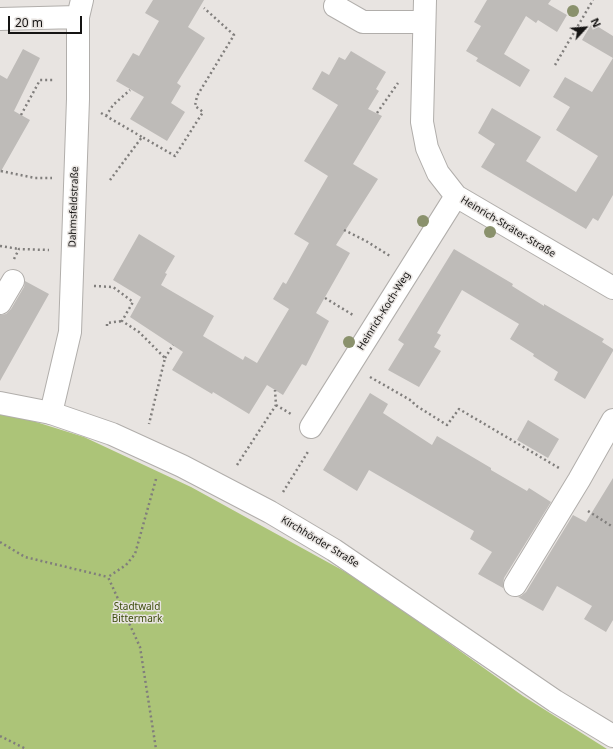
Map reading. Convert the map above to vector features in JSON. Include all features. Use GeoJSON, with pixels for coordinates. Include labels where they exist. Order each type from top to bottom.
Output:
{"type":"FeatureCollection","features":[{"type":"Feature","properties":{"kind":"street","name":"Heinrich-Sträter-Straße"},"geometry":{"type":"LineString","coordinates":[[426,0],[424,22],[422,122],[427,148],[438,173],[456,196],[613,288]]}},
{"type":"Feature","properties":{"kind":"street"},"geometry":{"type":"LineString","coordinates":[[335,6],[363,22],[424,22]]}},
{"type":"Feature","properties":{"kind":"street"},"geometry":{"type":"LineString","coordinates":[[0,19],[80,9]]}},
{"type":"Feature","properties":{"kind":"street","name":"Dahmsfeldstraße"},"geometry":{"type":"LineString","coordinates":[[50,413],[70,332],[80,9]]}},
{"type":"Feature","properties":{"kind":"street","name":"Heinrich-Koch-Weg"},"geometry":{"type":"LineString","coordinates":[[311,427],[456,196]]}},
{"type":"Feature","properties":{"kind":"street"},"geometry":{"type":"LineString","coordinates":[[0,303],[13,281]]}},
{"type":"Feature","properties":{"kind":"street","name":"Kirchhörder Straße"},"geometry":{"type":"LineString","coordinates":[[0,403],[50,413],[112,434],[182,466],[270,512],[334,550],[555,701],[613,736]]}},
{"type":"Feature","properties":{"kind":"street"},"geometry":{"type":"LineString","coordinates":[[515,585],[613,420]]}},
{"type":"Feature","properties":{"kind":"path"},"geometry":{"type":"LineString","coordinates":[[555,65],[593,0]]}},
{"type":"Feature","properties":{"kind":"path"},"geometry":{"type":"LineString","coordinates":[[21,115],[40,80],[78,90],[106,116],[175,156],[203,112],[195,106],[197,96],[234,35],[204,8]]}},
{"type":"Feature","properties":{"kind":"path"},"geometry":{"type":"LineString","coordinates":[[106,116],[114,105],[130,90]]}},
{"type":"Feature","properties":{"kind":"path"},"geometry":{"type":"LineString","coordinates":[[110,180],[142,137]]}},
{"type":"Feature","properties":{"kind":"path"},"geometry":{"type":"LineString","coordinates":[[1,171],[34,178],[75,178]]}},
{"type":"Feature","properties":{"kind":"path"},"geometry":{"type":"LineString","coordinates":[[344,230],[366,241],[411,269]]}},
{"type":"Feature","properties":{"kind":"path"},"geometry":{"type":"LineString","coordinates":[[0,246],[19,249],[72,250]]}},
{"type":"Feature","properties":{"kind":"path"},"geometry":{"type":"LineString","coordinates":[[13,281],[13,260],[19,249]]}},
{"type":"Feature","properties":{"kind":"path"},"geometry":{"type":"LineString","coordinates":[[72,286],[113,287],[133,302],[122,321]]}},
{"type":"Feature","properties":{"kind":"path"},"geometry":{"type":"LineString","coordinates":[[324,298],[374,328]]}},
{"type":"Feature","properties":{"kind":"path"},"geometry":{"type":"LineString","coordinates":[[107,326],[107,323],[122,321],[139,332],[165,358]]}},
{"type":"Feature","properties":{"kind":"path"},"geometry":{"type":"LineString","coordinates":[[149,424],[165,358],[173,345]]}},
{"type":"Feature","properties":{"kind":"path"},"geometry":{"type":"LineString","coordinates":[[350,366],[412,401],[415,405],[447,425],[458,409],[573,489],[613,527]]}},
{"type":"Feature","properties":{"kind":"path"},"geometry":{"type":"LineString","coordinates":[[237,465],[276,405],[275,390]]}},
{"type":"Feature","properties":{"kind":"path"},"geometry":{"type":"LineString","coordinates":[[283,492],[320,432],[311,427]]}},
{"type":"Feature","properties":{"kind":"path"},"geometry":{"type":"LineString","coordinates":[[0,542],[25,557],[108,577],[126,565],[135,554],[156,478]]}},
{"type":"Feature","properties":{"kind":"path"},"geometry":{"type":"LineString","coordinates":[[108,577],[140,647],[156,749]]}},
{"type":"Feature","properties":{"kind":"path"},"geometry":{"type":"LineString","coordinates":[[0,736],[26,749]]}},
{"type":"Feature","properties":{"kind":"green space","name":"Stadtwald Bittermark"},"geometry":{"type":"Polygon","coordinates":[[[0,414],[17,416],[84,437],[191,487],[362,581],[523,696],[607,749],[0,749],[0,414]]]}},
{"type":"Feature","properties":{"kind":"building"},"geometry":{"type":"Polygon","coordinates":[[[153,0],[204,0],[188,27],[205,38],[177,83],[181,86],[171,103],[185,112],[167,141],[130,119],[144,97],[116,81],[133,53],[139,56],[159,21],[145,13],[153,0]]]}},
{"type":"Feature","properties":{"kind":"building"},"geometry":{"type":"Polygon","coordinates":[[[487,0],[551,0],[548,4],[567,15],[557,32],[538,20],[536,23],[526,16],[504,54],[530,70],[520,87],[476,61],[478,58],[466,51],[481,26],[474,22],[487,0]]]}},
{"type":"Feature","properties":{"kind":"building"},"geometry":{"type":"Polygon","coordinates":[[[592,23],[613,36],[613,58],[582,40],[592,23]]]}},
{"type":"Feature","properties":{"kind":"building"},"geometry":{"type":"Polygon","coordinates":[[[23,49],[40,58],[14,111],[30,120],[0,173],[0,75],[7,79],[23,49]]]}},
{"type":"Feature","properties":{"kind":"building"},"geometry":{"type":"Polygon","coordinates":[[[351,51],[386,72],[376,89],[379,91],[368,109],[382,116],[353,164],[378,179],[336,245],[350,253],[316,313],[329,321],[306,366],[302,364],[283,395],[267,385],[249,414],[213,392],[212,394],[172,370],[183,352],[130,317],[141,297],[113,280],[139,234],[175,256],[165,273],[167,274],[161,285],[214,316],[203,336],[243,360],[245,356],[257,363],[289,309],[273,299],[283,282],[286,284],[309,243],[294,234],[328,176],[304,161],[338,105],[312,89],[322,71],[329,75],[339,57],[345,60],[351,51]]]}},
{"type":"Feature","properties":{"kind":"building"},"geometry":{"type":"Polygon","coordinates":[[[613,58],[613,195],[598,221],[593,218],[586,229],[481,167],[495,144],[478,133],[492,108],[541,137],[526,161],[576,192],[598,156],[556,130],[570,107],[553,97],[565,77],[592,92],[613,58]]]}},
{"type":"Feature","properties":{"kind":"building"},"geometry":{"type":"Polygon","coordinates":[[[454,249],[513,284],[512,286],[544,306],[544,304],[604,339],[602,342],[613,349],[585,399],[554,380],[558,372],[533,356],[534,354],[510,339],[519,324],[462,290],[437,333],[441,335],[434,347],[441,351],[419,387],[388,370],[404,344],[398,340],[454,249]]]}},
{"type":"Feature","properties":{"kind":"building"},"geometry":{"type":"Polygon","coordinates":[[[25,281],[49,294],[0,381],[0,315],[6,314],[11,309],[24,287],[25,281]]]}},
{"type":"Feature","properties":{"kind":"building"},"geometry":{"type":"Polygon","coordinates":[[[370,393],[388,404],[383,413],[432,445],[437,436],[527,491],[529,488],[551,502],[504,578],[503,588],[478,574],[492,552],[470,539],[474,531],[369,470],[357,491],[323,470],[370,393]]]}},
{"type":"Feature","properties":{"kind":"building"},"geometry":{"type":"Polygon","coordinates":[[[528,420],[559,439],[548,458],[517,440],[528,420]]]}},
{"type":"Feature","properties":{"kind":"building"},"geometry":{"type":"Polygon","coordinates":[[[613,478],[613,620],[606,632],[584,619],[592,606],[557,586],[543,611],[518,597],[526,592],[573,515],[586,522],[613,478]]]}}]}
